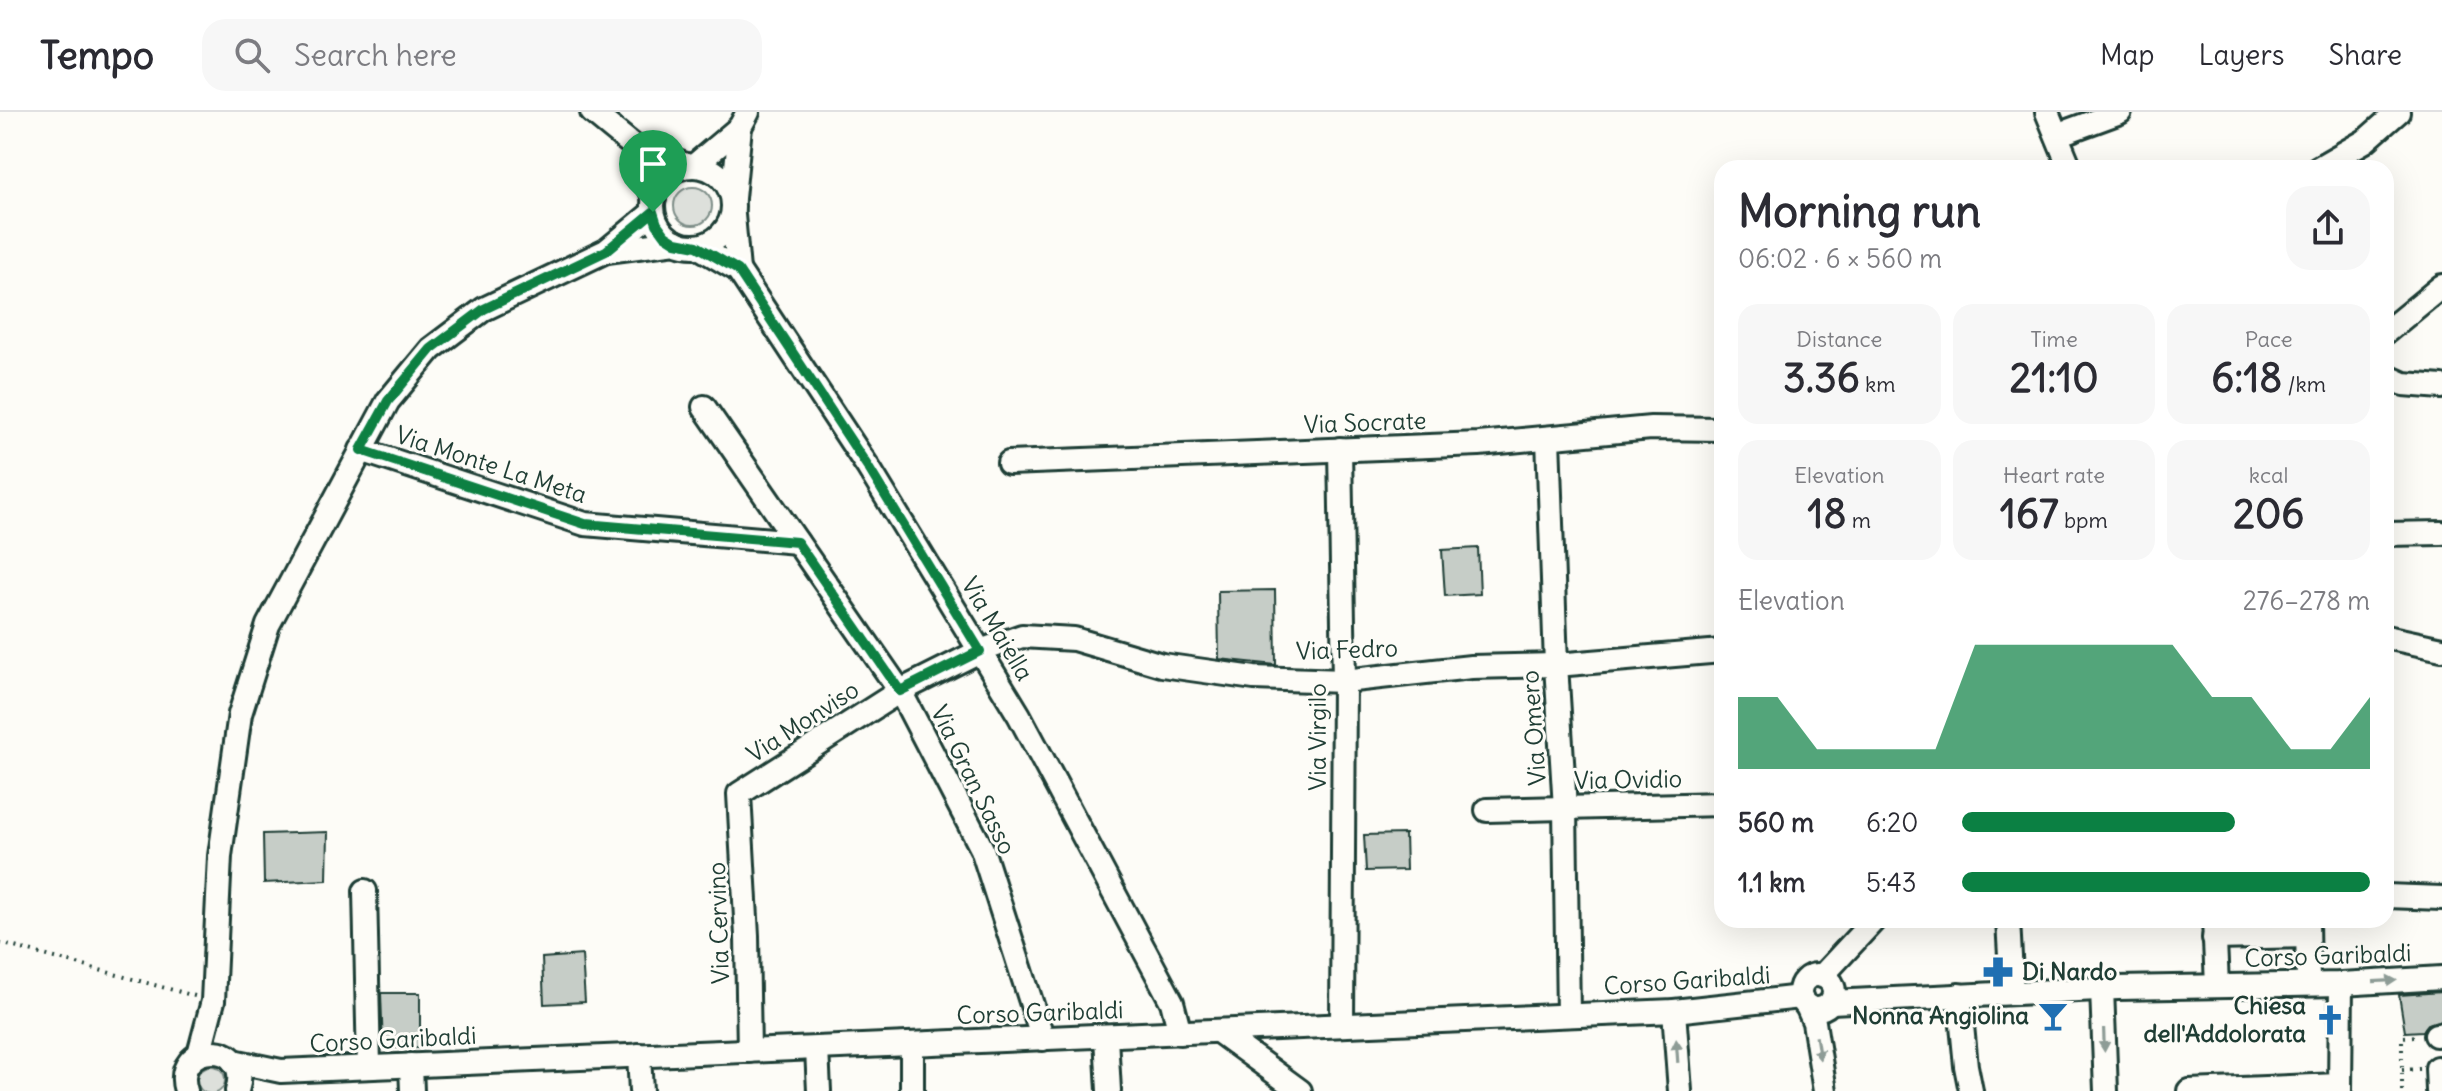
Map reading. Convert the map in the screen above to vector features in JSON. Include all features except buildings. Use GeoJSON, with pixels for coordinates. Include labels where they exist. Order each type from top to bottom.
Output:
{"type":"FeatureCollection","features":[{"type":"Feature","properties":{"kind":"street"},"geometry":{"type":"LineString","coordinates":[[592,112],[636,148],[713,171],[729,188],[733,207],[723,233],[716,239],[606,251]]}},
{"type":"Feature","properties":{"kind":"street"},"geometry":{"type":"LineString","coordinates":[[2047,112],[2067,160]]}},
{"type":"Feature","properties":{"kind":"street"},"geometry":{"type":"LineString","coordinates":[[2057,135],[2120,112]]}},
{"type":"Feature","properties":{"kind":"street"},"geometry":{"type":"LineString","coordinates":[[2332,160],[2365,141],[2398,112]]}},
{"type":"Feature","properties":{"kind":"street"},"geometry":{"type":"LineString","coordinates":[[239,1091],[240,1076],[218,1056],[213,1001],[220,856],[240,714],[268,625],[388,401],[431,349],[484,309],[606,251],[654,205],[658,187],[666,176],[677,169],[692,166],[744,120]]}},
{"type":"Feature","properties":{"kind":"street","name":"Via Maiella"},"geometry":{"type":"LineString","coordinates":[[744,120],[733,207],[738,270],[868,467],[1019,715],[1172,1002],[1180,1033]]}},
{"type":"Feature","properties":{"kind":"street"},"geometry":{"type":"LineString","coordinates":[[636,148],[657,224],[665,235],[686,244]]}},
{"type":"Feature","properties":{"kind":"street","name":"Via Maiella"},"geometry":{"type":"LineString","coordinates":[[686,244],[738,270]]}},
{"type":"Feature","properties":{"kind":"street"},"geometry":{"type":"LineString","coordinates":[[2394,326],[2441,288]]}},
{"type":"Feature","properties":{"kind":"street"},"geometry":{"type":"LineString","coordinates":[[2394,380],[2404,384],[2442,387]]}},
{"type":"Feature","properties":{"kind":"street","name":"Via Gran Sasso"},"geometry":{"type":"LineString","coordinates":[[704,407],[900,691],[982,849],[1043,1039]]}},
{"type":"Feature","properties":{"kind":"street","name":"Via Socrate"},"geometry":{"type":"LineString","coordinates":[[1009,463],[1479,444],[1651,428],[1714,429]]}},
{"type":"Feature","properties":{"kind":"street","name":"Via Omero"},"geometry":{"type":"LineString","coordinates":[[1548,438],[1556,665],[1565,808],[1568,1015]]}},
{"type":"Feature","properties":{"kind":"street","name":"Via Virgilo"},"geometry":{"type":"LineString","coordinates":[[1340,449],[1344,681],[1342,1025]]}},
{"type":"Feature","properties":{"kind":"street","name":"Via Monte La Meta"},"geometry":{"type":"LineString","coordinates":[[361,450],[585,524],[797,542]]}},
{"type":"Feature","properties":{"kind":"street"},"geometry":{"type":"LineString","coordinates":[[2394,534],[2442,533]]}},
{"type":"Feature","properties":{"kind":"street","name":"Via Fedro"},"geometry":{"type":"LineString","coordinates":[[980,651],[1022,636],[1074,639],[1162,665],[1254,678],[1344,681],[1471,667],[1556,665],[1714,652]]}},
{"type":"Feature","properties":{"kind":"street"},"geometry":{"type":"LineString","coordinates":[[2394,639],[2442,649]]}},
{"type":"Feature","properties":{"kind":"street","name":"Via Monviso"},"geometry":{"type":"LineString","coordinates":[[739,794],[900,691],[980,651]]}},
{"type":"Feature","properties":{"kind":"street","name":"Via Cervino"},"geometry":{"type":"LineString","coordinates":[[739,794],[747,936],[749,1051]]}},
{"type":"Feature","properties":{"kind":"street","name":"Via Ovidio"},"geometry":{"type":"LineString","coordinates":[[1487,810],[1714,804]]}},
{"type":"Feature","properties":{"kind":"street"},"geometry":{"type":"LineString","coordinates":[[365,891],[369,1067]]}},
{"type":"Feature","properties":{"kind":"street"},"geometry":{"type":"LineString","coordinates":[[2394,896],[2442,898]]}},
{"type":"Feature","properties":{"kind":"street"},"geometry":{"type":"LineString","coordinates":[[1825,1091],[1814,1022],[1804,1001],[1804,982],[1822,976],[1867,928]]}},
{"type":"Feature","properties":{"kind":"street"},"geometry":{"type":"LineString","coordinates":[[2008,928],[2012,993]]}},
{"type":"Feature","properties":{"kind":"street"},"geometry":{"type":"LineString","coordinates":[[2217,985],[2214,929],[2307,928],[2308,984]]}},
{"type":"Feature","properties":{"kind":"street"},"geometry":{"type":"LineString","coordinates":[[1804,1001],[1817,1009],[1831,1002],[1833,987],[1822,976]]}},
{"type":"Feature","properties":{"kind":"street","name":"Corso Garibaldi"},"geometry":{"type":"LineString","coordinates":[[1831,1002],[2442,978]]}},
{"type":"Feature","properties":{"kind":"street"},"geometry":{"type":"LineString","coordinates":[[2189,1091],[2340,1088],[2341,984]]}},
{"type":"Feature","properties":{"kind":"street"},"geometry":{"type":"LineString","coordinates":[[2102,989],[2106,1091]]}},
{"type":"Feature","properties":{"kind":"street"},"geometry":{"type":"LineString","coordinates":[[1959,995],[1971,1091]]}},
{"type":"Feature","properties":{"kind":"street","name":"Corso Garibaldi"},"geometry":{"type":"LineString","coordinates":[[218,1056],[281,1071],[1674,1011],[1804,1001]]}},
{"type":"Feature","properties":{"kind":"street"},"geometry":{"type":"LineString","coordinates":[[1674,1011],[1680,1091]]}},
{"type":"Feature","properties":{"kind":"street"},"geometry":{"type":"LineString","coordinates":[[1218,1031],[1300,1091]]}},
{"type":"Feature","properties":{"kind":"street"},"geometry":{"type":"LineString","coordinates":[[1106,1037],[1109,1091]]}},
{"type":"Feature","properties":{"kind":"street"},"geometry":{"type":"LineString","coordinates":[[912,1045],[912,1091]]}},
{"type":"Feature","properties":{"kind":"street"},"geometry":{"type":"LineString","coordinates":[[817,1049],[819,1091]]}},
{"type":"Feature","properties":{"kind":"street"},"geometry":{"type":"LineString","coordinates":[[639,1055],[641,1091]]}},
{"type":"Feature","properties":{"kind":"street"},"geometry":{"type":"LineString","coordinates":[[181,1087],[188,1065],[218,1056]]}},
{"type":"Feature","properties":{"kind":"street"},"geometry":{"type":"LineString","coordinates":[[411,1065],[412,1091]]}},
{"type":"Feature","properties":{"kind":"street","name":"Corso Garibaldi"},"geometry":{"type":"LineString","coordinates":[[239,1091],[281,1071]]}},
{"type":"Feature","properties":{"kind":"path"},"geometry":{"type":"LineString","coordinates":[[0,943],[213,1001]]}},
{"type":"Feature","properties":{"kind":"path"},"geometry":{"type":"LineString","coordinates":[[2402,1037],[2402,1091]]}},
{"type":"Feature","properties":{"kind":"shaded area"},"geometry":{"type":"Polygon","coordinates":[[[693,187],[707,192],[712,206],[707,220],[693,225],[679,220],[674,206],[679,192],[693,187]]]}},
{"type":"Feature","properties":{"kind":"shaded area"},"geometry":{"type":"Polygon","coordinates":[[[206,1067],[216,1067],[224,1075],[224,1085],[218,1092],[204,1092],[198,1085],[198,1075],[206,1067]]]}},
{"type":"Feature","properties":{"kind":"place","name":"Di Nardo"},"geometry":{"type":"Point","coordinates":[1998,972]}},
{"type":"Feature","properties":{"kind":"place","name":"Nonna Angiolina"},"geometry":{"type":"Point","coordinates":[2053,1016]}},
{"type":"Feature","properties":{"kind":"place","name":"Chiesa dell'Addolorata"},"geometry":{"type":"Point","coordinates":[2330,1020]}},
{"type":"Feature","properties":{"kind":"route"},"geometry":{"type":"LineString","coordinates":[[653,212],[665,235],[676,242],[697,246],[738,270],[868,467],[980,651],[900,691],[797,542],[585,524],[361,450],[388,401],[431,349],[484,309],[606,251],[653,212]]}}]}
